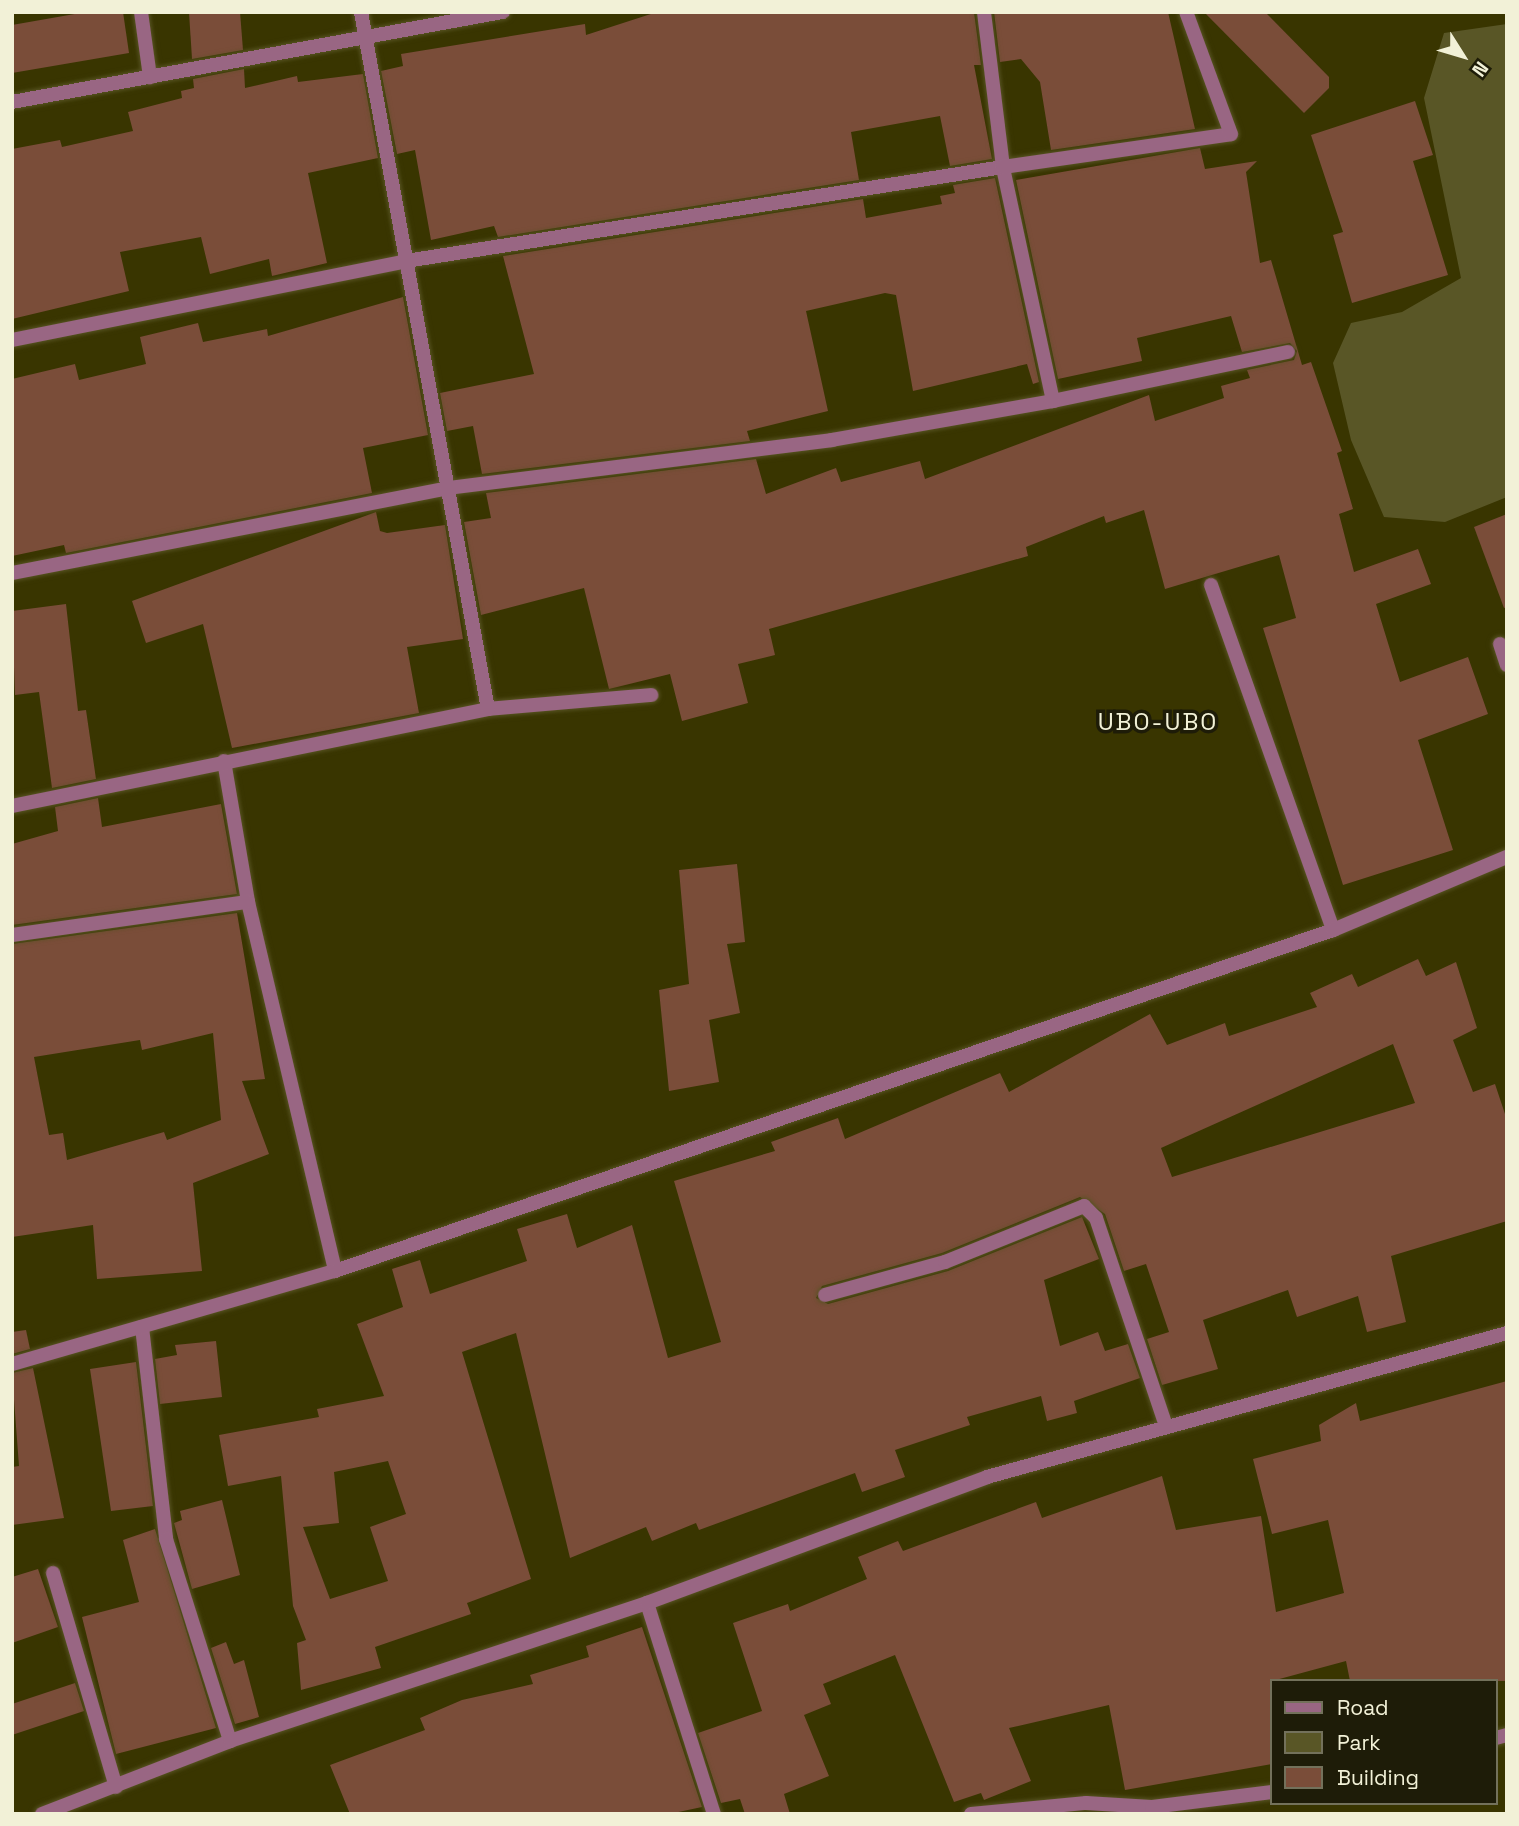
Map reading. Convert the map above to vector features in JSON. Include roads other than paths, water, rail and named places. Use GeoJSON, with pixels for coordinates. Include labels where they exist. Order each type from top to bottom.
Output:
{"type":"FeatureCollection","features":[{"type":"Feature","properties":{"kind":"street"},"geometry":{"type":"LineString","coordinates":[[141,12],[149,77]]}},
{"type":"Feature","properties":{"kind":"street"},"geometry":{"type":"LineString","coordinates":[[362,12],[364,38],[488,709]]}},
{"type":"Feature","properties":{"kind":"street"},"geometry":{"type":"LineString","coordinates":[[12,102],[503,12]]}},
{"type":"Feature","properties":{"kind":"street"},"geometry":{"type":"LineString","coordinates":[[984,12],[1003,167],[1053,401]]}},
{"type":"Feature","properties":{"kind":"street"},"geometry":{"type":"LineString","coordinates":[[12,340],[406,261],[1003,167],[1231,135],[1186,12]]}},
{"type":"Feature","properties":{"kind":"street"},"geometry":{"type":"LineString","coordinates":[[12,573],[448,488],[832,440],[1053,401],[1287,352]]}},
{"type":"Feature","properties":{"kind":"street"},"geometry":{"type":"LineString","coordinates":[[1210,585],[1333,930]]}},
{"type":"Feature","properties":{"kind":"street"},"geometry":{"type":"LineString","coordinates":[[1500,644],[1507,665]]}},
{"type":"Feature","properties":{"kind":"street"},"geometry":{"type":"LineString","coordinates":[[12,806],[488,709],[651,695]]}},
{"type":"Feature","properties":{"kind":"street"},"geometry":{"type":"LineString","coordinates":[[224,761],[247,902],[335,1271]]}},
{"type":"Feature","properties":{"kind":"street"},"geometry":{"type":"LineString","coordinates":[[12,1364],[335,1271],[1333,930],[1507,857]]}},
{"type":"Feature","properties":{"kind":"street"},"geometry":{"type":"LineString","coordinates":[[12,935],[247,902]]}},
{"type":"Feature","properties":{"kind":"street"},"geometry":{"type":"LineString","coordinates":[[825,1295],[945,1262],[1084,1206],[1096,1218],[1166,1426]]}},
{"type":"Feature","properties":{"kind":"street"},"geometry":{"type":"LineString","coordinates":[[142,1326],[166,1539],[230,1741]]}},
{"type":"Feature","properties":{"kind":"street"},"geometry":{"type":"LineString","coordinates":[[42,1814],[230,1741],[647,1603],[987,1477],[1507,1333]]}},
{"type":"Feature","properties":{"kind":"street"},"geometry":{"type":"LineString","coordinates":[[53,1573],[116,1787]]}},
{"type":"Feature","properties":{"kind":"street"},"geometry":{"type":"LineString","coordinates":[[647,1603],[713,1814]]}},
{"type":"Feature","properties":{"kind":"street"},"geometry":{"type":"LineString","coordinates":[[971,1814],[1086,1803],[1177,1806],[1270,1792]]}},
{"type":"Feature","properties":{"kind":"district","name":"UBO-UBO"},"geometry":{"type":"Point","coordinates":[1158,722]}}]}
